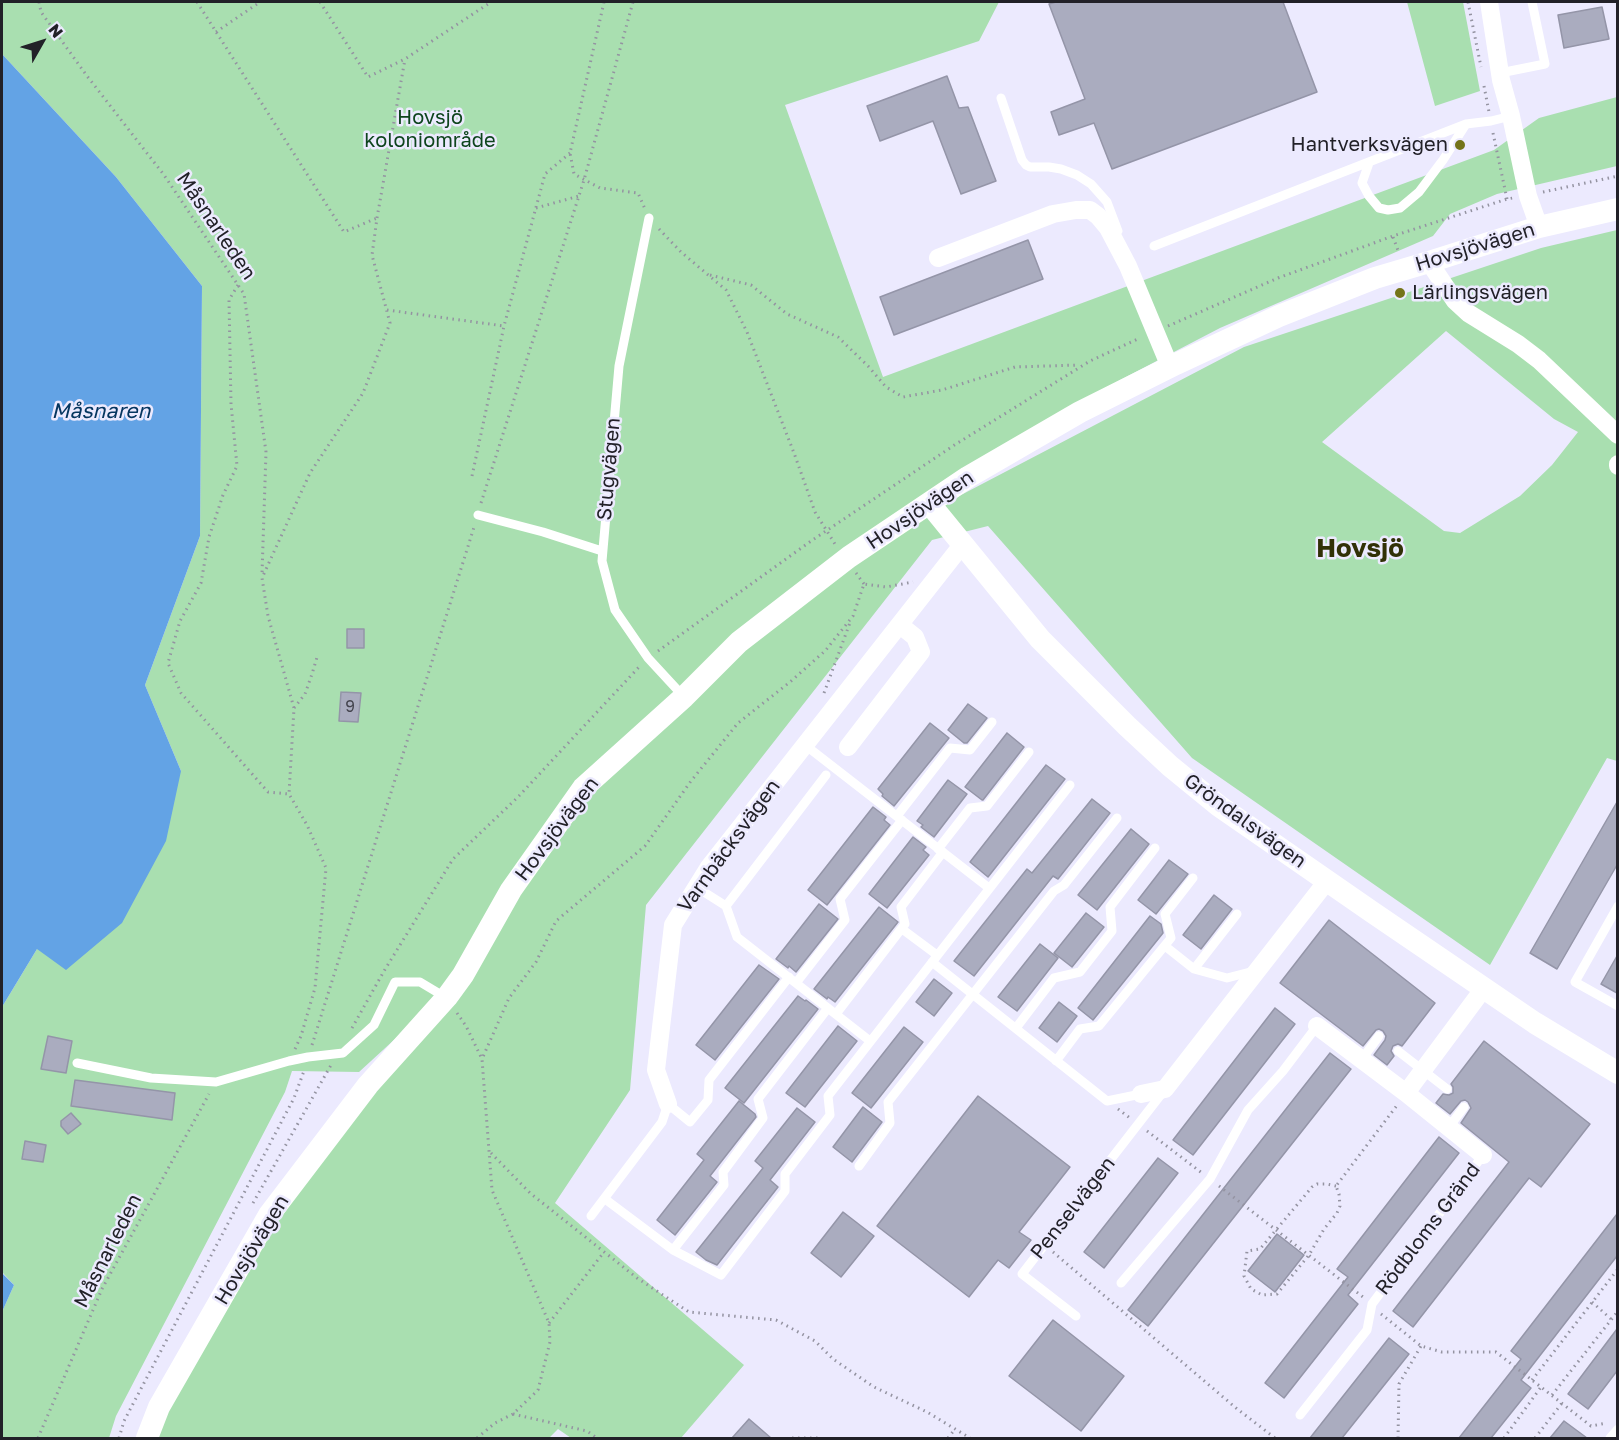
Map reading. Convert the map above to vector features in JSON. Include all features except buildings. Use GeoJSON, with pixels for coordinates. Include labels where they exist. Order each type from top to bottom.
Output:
{"type":"FeatureCollection","features":[{"type":"Feature","properties":{"kind":"street"},"geometry":{"type":"LineString","coordinates":[[1488,2],[1491,75],[1511,116],[1528,196],[1539,227]]}},
{"type":"Feature","properties":{"kind":"street","name":"Hovsjövägen"},"geometry":{"type":"LineString","coordinates":[[147,1438],[159,1407],[269,1215],[368,1085],[447,997],[463,975],[511,890],[583,788],[684,697],[739,642],[849,557],[968,477],[1070,418],[1170,367],[1279,316],[1375,278],[1539,227],[1617,209]]}},
{"type":"Feature","properties":{"kind":"street"},"geometry":{"type":"LineString","coordinates":[[938,258],[1053,214],[1090,210],[1108,228],[1128,266],[1170,367]]}},
{"type":"Feature","properties":{"kind":"street"},"geometry":{"type":"LineString","coordinates":[[1429,262],[1455,301],[1468,314],[1518,344],[1539,360],[1617,435]]}},
{"type":"Feature","properties":{"kind":"street","name":"Gröndalsvägen"},"geometry":{"type":"LineString","coordinates":[[929,503],[1040,639],[1170,766],[1219,806],[1327,881],[1535,1023],[1617,1073]]}},
{"type":"Feature","properties":{"kind":"street","name":"Varnbäcksvägen"},"geometry":{"type":"LineString","coordinates":[[668,1104],[657,1070],[673,925],[709,867],[962,545]]}},
{"type":"Feature","properties":{"kind":"street"},"geometry":{"type":"LineString","coordinates":[[848,747],[921,652],[915,637],[900,625]]}},
{"type":"Feature","properties":{"kind":"street","name":"Penselvägen"},"geometry":{"type":"LineString","coordinates":[[1165,1089],[1327,881]]}},
{"type":"Feature","properties":{"kind":"street"},"geometry":{"type":"LineString","coordinates":[[1406,1093],[1484,988]]}},
{"type":"Feature","properties":{"kind":"street","name":"Rödbloms Gränd"},"geometry":{"type":"LineString","coordinates":[[1317,1026],[1483,1155]]}},
{"type":"Feature","properties":{"kind":"street"},"geometry":{"type":"LineString","coordinates":[[1141,1094],[1165,1089]]}},
{"type":"Feature","properties":{"kind":"lane"},"geometry":{"type":"LineString","coordinates":[[1491,75],[1545,64],[1532,2]]}},
{"type":"Feature","properties":{"kind":"lane"},"geometry":{"type":"LineString","coordinates":[[1001,98],[1022,160],[1026,165],[1049,167],[1077,175],[1091,184],[1107,202],[1121,238],[1128,266]]}},
{"type":"Feature","properties":{"kind":"lane"},"geometry":{"type":"LineString","coordinates":[[1154,246],[1466,124],[1511,116]]}},
{"type":"Feature","properties":{"kind":"lane"},"geometry":{"type":"LineString","coordinates":[[1369,162],[1362,183],[1369,196],[1379,208],[1388,210],[1400,208],[1419,192],[1466,124]]}},
{"type":"Feature","properties":{"kind":"lane","name":"Stugvägen"},"geometry":{"type":"LineString","coordinates":[[649,218],[619,366],[602,561],[615,610],[648,658],[684,697]]}},
{"type":"Feature","properties":{"kind":"lane"},"geometry":{"type":"LineString","coordinates":[[478,515],[602,551]]}},
{"type":"Feature","properties":{"kind":"lane"},"geometry":{"type":"LineString","coordinates":[[591,1216],[662,1122],[668,1104],[690,1122],[708,1100],[709,1080],[845,920],[840,899],[950,748],[970,750],[992,722]]}},
{"type":"Feature","properties":{"kind":"lane"},"geometry":{"type":"LineString","coordinates":[[806,745],[989,888]]}},
{"type":"Feature","properties":{"kind":"lane"},"geometry":{"type":"LineString","coordinates":[[836,1014],[902,929],[905,924],[901,907],[970,808],[987,806],[1029,752]]}},
{"type":"Feature","properties":{"kind":"lane"},"geometry":{"type":"LineString","coordinates":[[726,906],[826,776]]}},
{"type":"Feature","properties":{"kind":"lane"},"geometry":{"type":"LineString","coordinates":[[605,1199],[674,1250],[721,1275],[785,1191],[785,1174],[830,1115],[828,1096],[1070,785]]}},
{"type":"Feature","properties":{"kind":"lane"},"geometry":{"type":"LineString","coordinates":[[859,1166],[890,1123],[888,1102],[1054,891],[1064,885],[1117,818]]}},
{"type":"Feature","properties":{"kind":"lane"},"geometry":{"type":"LineString","coordinates":[[1016,1028],[1054,978],[1080,972],[1112,931],[1110,907],[1155,848]]}},
{"type":"Feature","properties":{"kind":"lane"},"geometry":{"type":"LineString","coordinates":[[1056,1060],[1080,1029],[1099,1026],[1165,946],[1171,938],[1165,914],[1193,878]]}},
{"type":"Feature","properties":{"kind":"lane"},"geometry":{"type":"LineString","coordinates":[[696,887],[726,906],[737,936],[870,1041]]}},
{"type":"Feature","properties":{"kind":"lane"},"geometry":{"type":"LineString","coordinates":[[1617,906],[1575,982],[1617,1006]]}},
{"type":"Feature","properties":{"kind":"lane"},"geometry":{"type":"LineString","coordinates":[[1194,969],[1237,914]]}},
{"type":"Feature","properties":{"kind":"lane"},"geometry":{"type":"LineString","coordinates":[[902,929],[972,994],[1107,1101],[1141,1094]]}},
{"type":"Feature","properties":{"kind":"lane"},"geometry":{"type":"LineString","coordinates":[[1165,946],[1194,969],[1227,978],[1258,970]]}},
{"type":"Feature","properties":{"kind":"lane"},"geometry":{"type":"LineString","coordinates":[[77,1063],[151,1078],[216,1082],[289,1061],[343,1053],[374,1025],[395,982],[420,982],[447,997]]}},
{"type":"Feature","properties":{"kind":"lane"},"geometry":{"type":"LineString","coordinates":[[674,1250],[724,1185],[723,1172],[764,1118],[758,1099],[828,1008]]}},
{"type":"Feature","properties":{"kind":"lane"},"geometry":{"type":"LineString","coordinates":[[1121,1283],[1210,1179],[1248,1110],[1317,1026]]}},
{"type":"Feature","properties":{"kind":"lane"},"geometry":{"type":"LineString","coordinates":[[1362,1059],[1379,1036]]}},
{"type":"Feature","properties":{"kind":"lane"},"geometry":{"type":"LineString","coordinates":[[1398,1051],[1447,1089]]}},
{"type":"Feature","properties":{"kind":"lane","name":"Penselvägen"},"geometry":{"type":"LineString","coordinates":[[1076,1316],[1022,1274],[1165,1089]]}},
{"type":"Feature","properties":{"kind":"lane"},"geometry":{"type":"LineString","coordinates":[[1449,1127],[1464,1107]]}},
{"type":"Feature","properties":{"kind":"lane","name":"Rödbloms Gränd"},"geometry":{"type":"LineString","coordinates":[[1300,1415],[1367,1330],[1372,1304],[1483,1155]]}},
{"type":"Feature","properties":{"kind":"lane"},"geometry":{"type":"LineString","coordinates":[[1610,1438],[1617,1429]]}},
{"type":"Feature","properties":{"kind":"path","name":"Måsnarleden"},"geometry":{"type":"LineString","coordinates":[[39,2],[41,12],[87,76],[164,175],[244,294],[266,452],[262,578],[268,616],[294,708]]}},
{"type":"Feature","properties":{"kind":"path"},"geometry":{"type":"LineString","coordinates":[[197,2],[344,232],[377,218]]}},
{"type":"Feature","properties":{"kind":"path"},"geometry":{"type":"LineString","coordinates":[[216,32],[260,2]]}},
{"type":"Feature","properties":{"kind":"path"},"geometry":{"type":"LineString","coordinates":[[320,2],[368,77],[405,59],[491,2]]}},
{"type":"Feature","properties":{"kind":"path"},"geometry":{"type":"LineString","coordinates":[[604,2],[570,153],[573,174],[600,188],[638,193],[649,218],[681,252],[726,290],[747,332],[794,453],[814,512],[836,546]]}},
{"type":"Feature","properties":{"kind":"path"},"geometry":{"type":"LineString","coordinates":[[119,1438],[124,1421],[294,1098],[584,180],[633,2]]}},
{"type":"Feature","properties":{"kind":"path"},"geometry":{"type":"LineString","coordinates":[[1468,2],[1481,67]]}},
{"type":"Feature","properties":{"kind":"path"},"geometry":{"type":"LineString","coordinates":[[262,578],[310,473],[363,393],[390,323],[372,255],[405,59]]}},
{"type":"Feature","properties":{"kind":"path"},"geometry":{"type":"LineString","coordinates":[[253,1203],[384,972],[453,859],[518,797],[648,658],[826,532],[956,444],[1082,365],[1278,278],[1393,236],[1507,199],[1491,121],[1491,75]]}},
{"type":"Feature","properties":{"kind":"path"},"geometry":{"type":"LineString","coordinates":[[472,476],[504,326],[545,174],[570,153]]}},
{"type":"Feature","properties":{"kind":"path"},"geometry":{"type":"LineString","coordinates":[[1528,196],[1617,176]]}},
{"type":"Feature","properties":{"kind":"path"},"geometry":{"type":"LineString","coordinates":[[536,208],[579,195]]}},
{"type":"Feature","properties":{"kind":"path"},"geometry":{"type":"LineString","coordinates":[[709,274],[751,285],[788,314],[838,337],[886,387],[903,397],[942,390],[1015,367],[1082,365]]}},
{"type":"Feature","properties":{"kind":"path"},"geometry":{"type":"LineString","coordinates":[[238,285],[229,300],[231,404],[237,466],[223,495],[209,537],[201,583],[180,621],[168,663],[181,693],[268,792],[289,794]]}},
{"type":"Feature","properties":{"kind":"path"},"geometry":{"type":"LineString","coordinates":[[387,309],[504,326]]}},
{"type":"Feature","properties":{"kind":"path"},"geometry":{"type":"LineString","coordinates":[[855,571],[864,584]]}},
{"type":"Feature","properties":{"kind":"path"},"geometry":{"type":"LineString","coordinates":[[864,584],[886,586],[909,582],[932,584]]}},
{"type":"Feature","properties":{"kind":"path"},"geometry":{"type":"LineString","coordinates":[[821,702],[864,584]]}},
{"type":"Feature","properties":{"kind":"path"},"geometry":{"type":"LineString","coordinates":[[482,1059],[509,998],[536,962],[556,921],[645,846],[691,781],[738,723],[825,651],[853,616]]}},
{"type":"Feature","properties":{"kind":"path"},"geometry":{"type":"LineString","coordinates":[[289,1061],[301,1036],[315,988],[326,868],[307,825],[289,794],[294,708],[304,694],[318,654]]}},
{"type":"Feature","properties":{"kind":"path"},"geometry":{"type":"LineString","coordinates":[[447,997],[466,1026],[482,1059],[492,1190],[549,1323],[550,1342],[538,1390],[513,1414],[477,1438]]}},
{"type":"Feature","properties":{"kind":"path","name":"Måsnarleden"},"geometry":{"type":"LineString","coordinates":[[38,1438],[102,1289],[216,1082]]}},
{"type":"Feature","properties":{"kind":"path"},"geometry":{"type":"LineString","coordinates":[[1336,1186],[1406,1093]]}},
{"type":"Feature","properties":{"kind":"path"},"geometry":{"type":"LineString","coordinates":[[1107,1101],[1276,1229],[1372,1304],[1421,1346],[1442,1352],[1496,1352],[1591,1426],[1609,1422]]}},
{"type":"Feature","properties":{"kind":"path"},"geometry":{"type":"LineString","coordinates":[[490,1151],[530,1193],[637,1278],[689,1312],[776,1320],[815,1341],[833,1359],[874,1387],[927,1412],[970,1438]]}},
{"type":"Feature","properties":{"kind":"path"},"geometry":{"type":"LineString","coordinates":[[1317,1184],[1336,1186],[1340,1206],[1337,1213],[1324,1229],[1309,1255],[1277,1294],[1262,1295],[1251,1289],[1244,1276],[1247,1251],[1260,1249],[1312,1187],[1317,1184]]}},
{"type":"Feature","properties":{"kind":"path"},"geometry":{"type":"LineString","coordinates":[[1045,1245],[1236,1408],[1275,1438]]}},
{"type":"Feature","properties":{"kind":"path"},"geometry":{"type":"LineString","coordinates":[[549,1323],[604,1252]]}},
{"type":"Feature","properties":{"kind":"path"},"geometry":{"type":"LineString","coordinates":[[1532,1380],[1617,1269]]}},
{"type":"Feature","properties":{"kind":"path"},"geometry":{"type":"LineString","coordinates":[[1592,1302],[1611,1319]]}},
{"type":"Feature","properties":{"kind":"path"},"geometry":{"type":"LineString","coordinates":[[1552,1395],[1617,1311]]}},
{"type":"Feature","properties":{"kind":"path"},"geometry":{"type":"LineString","coordinates":[[1398,1438],[1399,1384],[1421,1346]]}},
{"type":"Feature","properties":{"kind":"path"},"geometry":{"type":"LineString","coordinates":[[1504,1438],[1541,1387]]}},
{"type":"Feature","properties":{"kind":"path"},"geometry":{"type":"LineString","coordinates":[[1535,1438],[1562,1403]]}},
{"type":"Feature","properties":{"kind":"path"},"geometry":{"type":"LineString","coordinates":[[513,1414],[587,1431],[597,1438]]}},
{"type":"Feature","properties":{"kind":"path"},"geometry":{"type":"LineString","coordinates":[[948,1438],[955,1429]]}},
{"type":"Feature","properties":{"kind":"path"},"geometry":{"type":"LineString","coordinates":[[792,1438],[816,1438]]}},
{"type":"Feature","properties":{"kind":"green space","name":"Hovsjö koloniområde"},"geometry":{"type":"Polygon","coordinates":[[[2,2],[999,2],[979,41],[785,105],[883,377],[1494,150],[1539,118],[1617,97],[1617,166],[1497,194],[1450,214],[1433,236],[1220,328],[1078,402],[951,479],[589,775],[443,995],[359,1072],[292,1071],[285,1092],[116,1416],[109,1438],[2,1438],[2,1312],[14,1285],[2,1272],[2,1007],[37,949],[181,771],[145,685],[200,536],[202,286],[116,177],[2,54],[2,2]]]}},
{"type":"Feature","properties":{"kind":"green space"},"geometry":{"type":"Polygon","coordinates":[[[1407,2],[1463,2],[1480,91],[1435,106],[1407,2]]]}},
{"type":"Feature","properties":{"kind":"green space"},"geometry":{"type":"Polygon","coordinates":[[[1617,230],[1617,761],[1607,758],[1490,965],[1192,758],[988,526],[932,540],[646,905],[630,1090],[555,1203],[744,1365],[681,1438],[571,1438],[558,1429],[549,1438],[147,1438],[273,1218],[592,784],[746,648],[856,563],[961,495],[1244,347],[1541,248],[1617,230]],[[1446,331],[1322,442],[1444,531],[1460,533],[1520,496],[1552,465],[1578,432],[1554,419],[1446,331]]]}},
{"type":"Feature","properties":{"kind":"water","name":"Måsnaren"},"geometry":{"type":"Polygon","coordinates":[[[2,54],[116,177],[202,286],[200,536],[145,685],[181,771],[166,841],[122,923],[66,970],[37,949],[2,1007],[2,54]]]}},
{"type":"Feature","properties":{"kind":"water"},"geometry":{"type":"Polygon","coordinates":[[[2,1273],[14,1285],[2,1312],[2,1273]]]}},
{"type":"Feature","properties":{"kind":"place","name":"Hantverksvägen"},"geometry":{"type":"Point","coordinates":[1460,145]}},
{"type":"Feature","properties":{"kind":"place","name":"Lärlingsvägen"},"geometry":{"type":"Point","coordinates":[1400,293]}},
{"type":"Feature","properties":{"kind":"district","name":"Hovsjö"},"geometry":{"type":"Point","coordinates":[1360,549]}}]}
